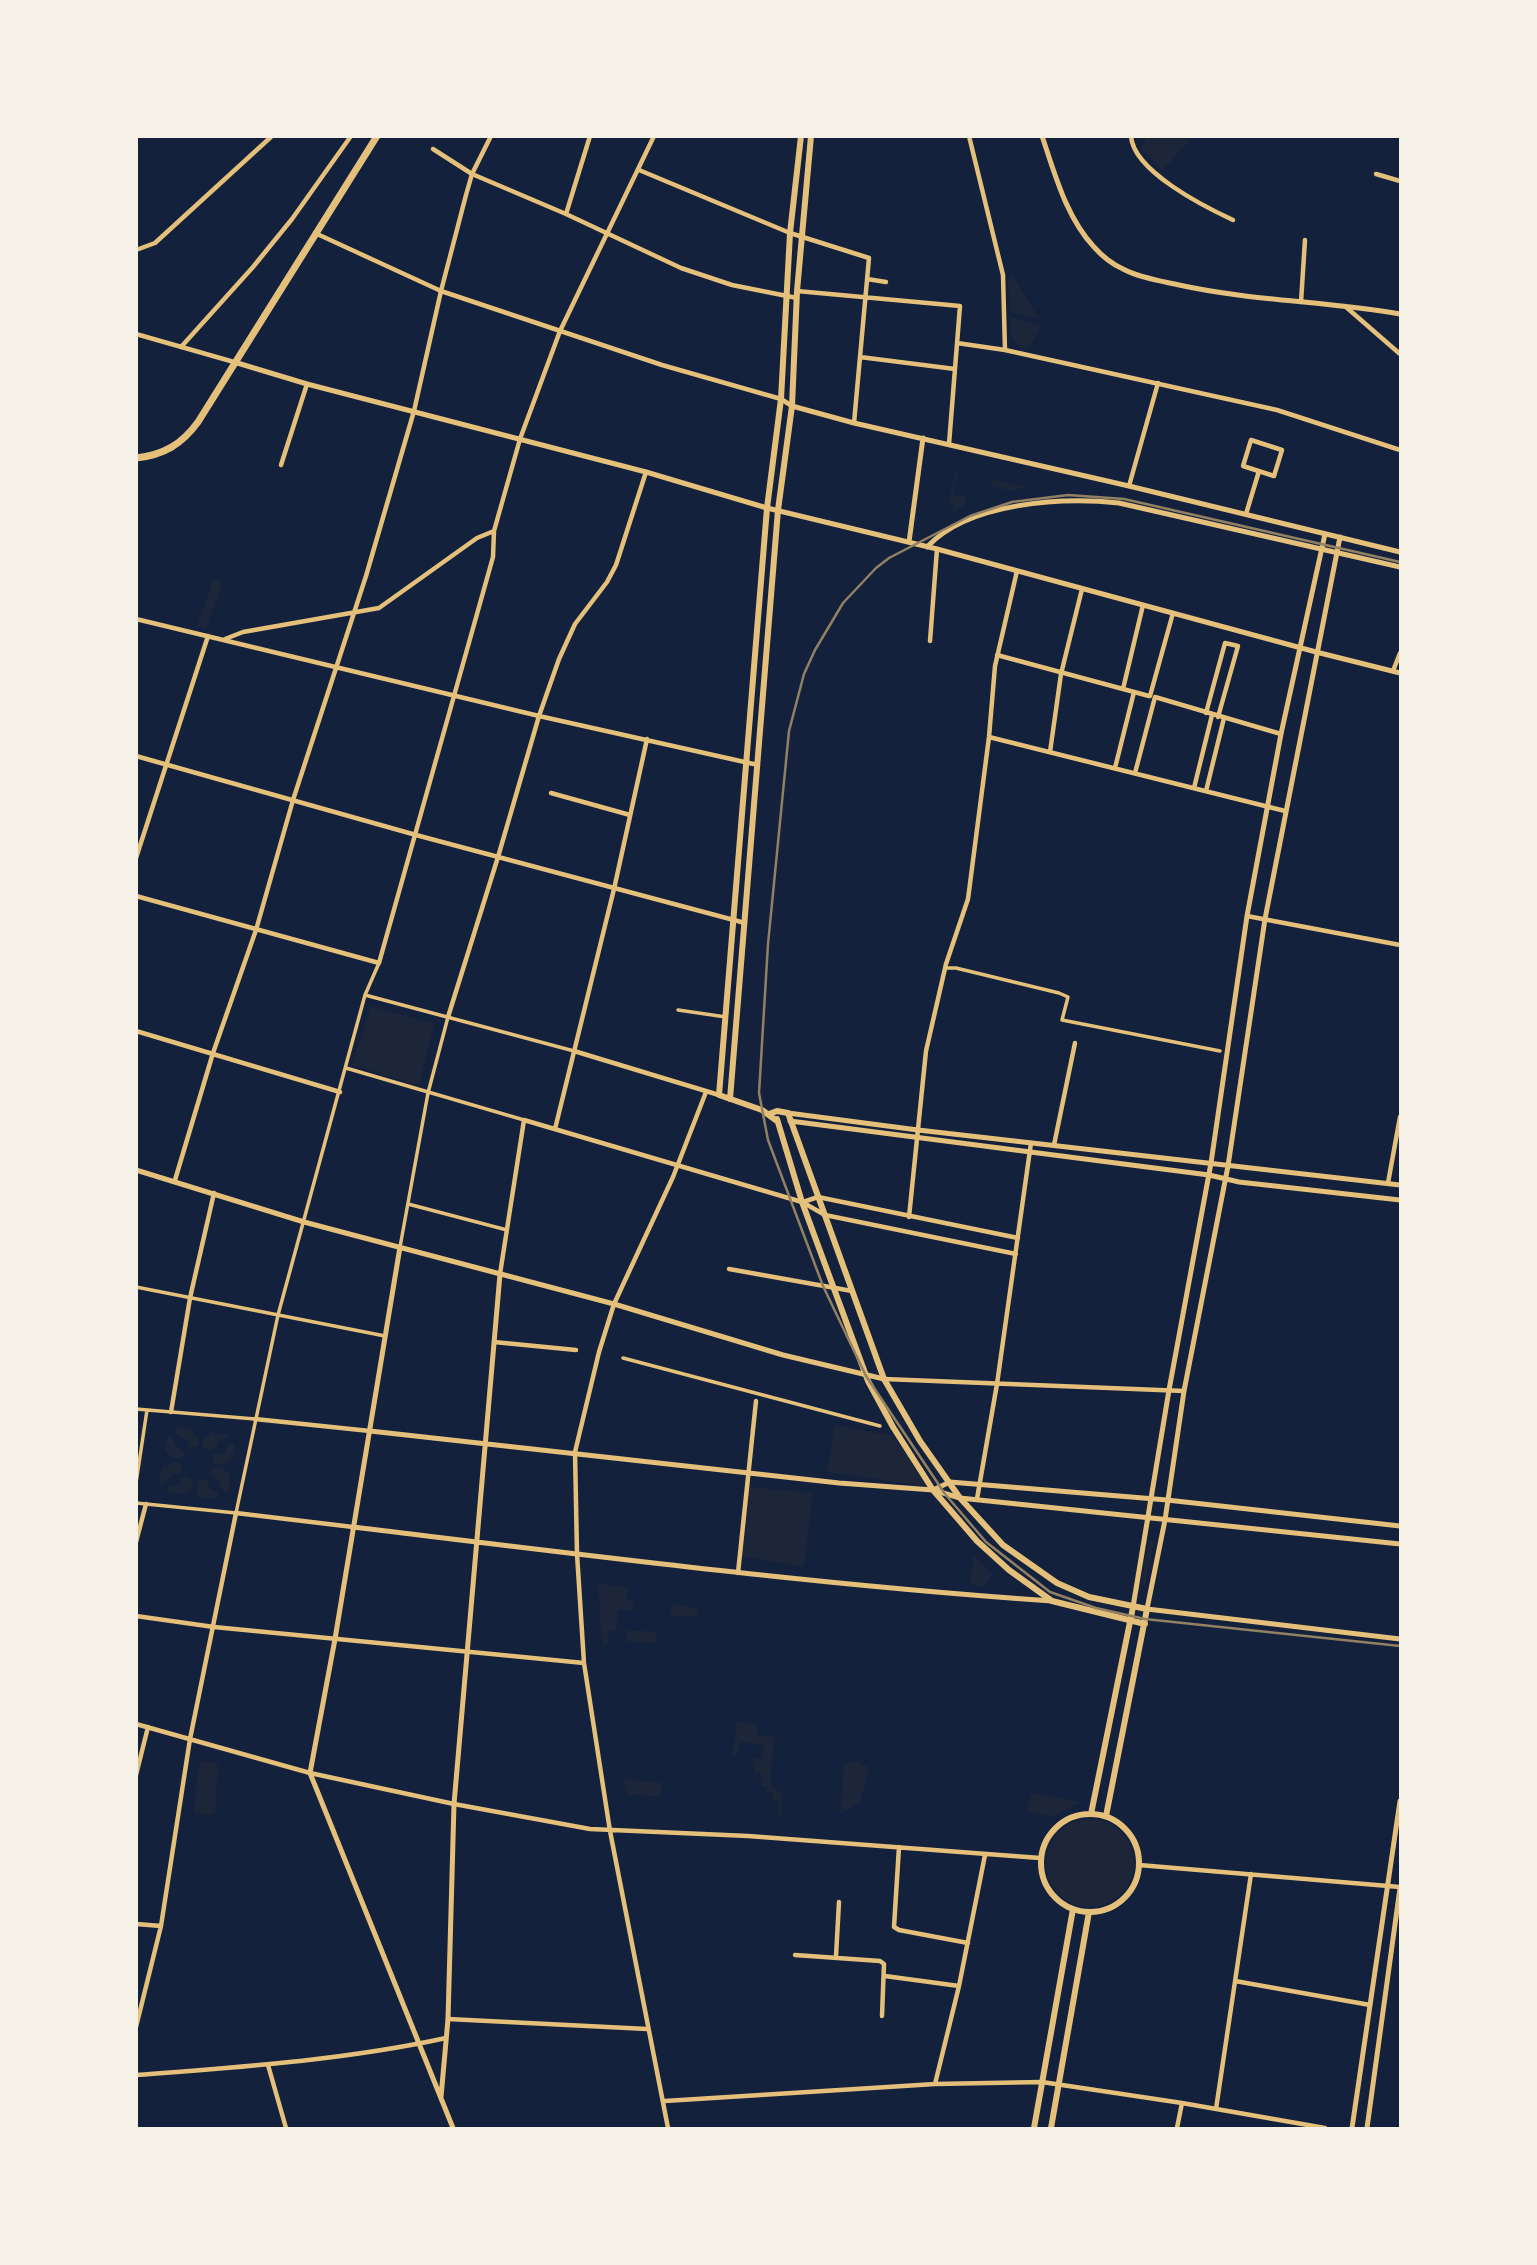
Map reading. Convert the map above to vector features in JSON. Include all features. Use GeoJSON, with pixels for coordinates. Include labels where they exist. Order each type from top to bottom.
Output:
{"type":"FeatureCollection","features":[{"type":"Feature","properties":{"kind":"highway"},"geometry":{"type":"LineString","coordinates":[[136,458],[169,450],[189,435],[377,136]]}},
{"type":"Feature","properties":{"kind":"main road"},"geometry":{"type":"LineString","coordinates":[[790,1121],[777,1121],[769,1114],[719,1095],[767,508],[781,399],[790,233],[802,136]]}},
{"type":"Feature","properties":{"kind":"main road"},"geometry":{"type":"LineString","coordinates":[[730,1099],[778,510],[792,406],[797,294],[811,136]]}},
{"type":"Feature","properties":{"kind":"main road"},"geometry":{"type":"LineString","coordinates":[[769,1114],[777,1111],[788,1112],[884,1379],[920,1441],[960,1498],[1003,1545],[1057,1583],[1089,1597],[1147,1609],[1105,1816]]}},
{"type":"Feature","properties":{"kind":"main road"},"geometry":{"type":"LineString","coordinates":[[777,1111],[777,1121],[802,1202],[866,1376],[893,1427],[933,1490],[977,1541],[1009,1570],[1052,1601],[1144,1624]]}},
{"type":"Feature","properties":{"kind":"main road"},"geometry":{"type":"LineString","coordinates":[[1090,1814],[1133,1607]]}},
{"type":"Feature","properties":{"kind":"main road"},"geometry":{"type":"LineString","coordinates":[[1076,1815],[1105,1816],[1119,1824],[1130,1835],[1137,1849],[1139,1865],[1136,1880],[1129,1893],[1111,1907],[1089,1912],[1073,1909],[1059,1901],[1048,1889],[1040,1858],[1044,1844],[1051,1831],[1076,1815]]}},
{"type":"Feature","properties":{"kind":"main road"},"geometry":{"type":"LineString","coordinates":[[1034,2129],[1073,1909]]}},
{"type":"Feature","properties":{"kind":"main road"},"geometry":{"type":"LineString","coordinates":[[1051,2129],[1089,1912]]}},
{"type":"Feature","properties":{"kind":"street"},"geometry":{"type":"LineString","coordinates":[[136,250],[155,243],[272,136]]}},
{"type":"Feature","properties":{"kind":"street"},"geometry":{"type":"LineString","coordinates":[[181,347],[292,219],[351,136]]}},
{"type":"Feature","properties":{"kind":"street"},"geometry":{"type":"LineString","coordinates":[[175,1180],[213,1054],[256,930],[293,800],[337,666],[414,411],[441,291],[472,174],[491,136]]}},
{"type":"Feature","properties":{"kind":"street"},"geometry":{"type":"LineString","coordinates":[[566,214],[590,136]]}},
{"type":"Feature","properties":{"kind":"street"},"geometry":{"type":"LineString","coordinates":[[136,2027],[138,2005],[161,1926],[190,1739],[278,1315],[365,995],[379,963],[416,835],[493,557],[494,531],[520,439],[560,331],[654,136]]}},
{"type":"Feature","properties":{"kind":"street"},"geometry":{"type":"LineString","coordinates":[[969,136],[1003,275],[1005,350]]}},
{"type":"Feature","properties":{"kind":"street"},"geometry":{"type":"LineString","coordinates":[[1042,136],[1067,204],[1080,228],[1094,247],[1112,263],[1138,275],[1210,292],[1345,305],[1401,314]]}},
{"type":"Feature","properties":{"kind":"street"},"geometry":{"type":"LineString","coordinates":[[1131,136],[1131,145],[1151,169],[1200,205],[1233,220]]}},
{"type":"Feature","properties":{"kind":"street"},"geometry":{"type":"LineString","coordinates":[[433,149],[472,174],[698,274],[732,285],[785,296],[797,294],[865,297],[960,306],[949,444]]}},
{"type":"Feature","properties":{"kind":"street"},"geometry":{"type":"LineString","coordinates":[[639,170],[790,233],[869,258],[854,423]]}},
{"type":"Feature","properties":{"kind":"street"},"geometry":{"type":"LineString","coordinates":[[1376,174],[1401,181]]}},
{"type":"Feature","properties":{"kind":"street"},"geometry":{"type":"LineString","coordinates":[[315,233],[441,291],[662,365],[781,399],[792,406],[1401,552]]}},
{"type":"Feature","properties":{"kind":"street"},"geometry":{"type":"LineString","coordinates":[[1301,302],[1305,240]]}},
{"type":"Feature","properties":{"kind":"street"},"geometry":{"type":"LineString","coordinates":[[867,279],[886,282]]}},
{"type":"Feature","properties":{"kind":"street"},"geometry":{"type":"LineString","coordinates":[[1345,305],[1401,354]]}},
{"type":"Feature","properties":{"kind":"street"},"geometry":{"type":"LineString","coordinates":[[136,334],[307,383],[646,472],[767,508],[937,549],[1401,673]]}},
{"type":"Feature","properties":{"kind":"street"},"geometry":{"type":"LineString","coordinates":[[957,343],[1005,350],[1277,410],[1401,450]]}},
{"type":"Feature","properties":{"kind":"street"},"geometry":{"type":"LineString","coordinates":[[860,357],[955,369]]}},
{"type":"Feature","properties":{"kind":"street"},"geometry":{"type":"LineString","coordinates":[[281,465],[307,383]]}},
{"type":"Feature","properties":{"kind":"street"},"geometry":{"type":"LineString","coordinates":[[1129,486],[1158,383]]}},
{"type":"Feature","properties":{"kind":"street"},"geometry":{"type":"LineString","coordinates":[[909,542],[923,438]]}},
{"type":"Feature","properties":{"kind":"street"},"geometry":{"type":"LineString","coordinates":[[1251,440],[1282,450],[1274,476],[1259,471],[1243,466],[1251,440]]}},
{"type":"Feature","properties":{"kind":"street"},"geometry":{"type":"LineString","coordinates":[[1246,514],[1259,471]]}},
{"type":"Feature","properties":{"kind":"street"},"geometry":{"type":"LineString","coordinates":[[453,2129],[310,1773],[428,1093],[448,1017],[539,716],[575,624],[616,565],[646,472]]}},
{"type":"Feature","properties":{"kind":"street"},"geometry":{"type":"LineString","coordinates":[[927,547],[941,533],[994,511],[1030,503],[1074,499],[1119,503],[1401,567]]}},
{"type":"Feature","properties":{"kind":"street"},"geometry":{"type":"LineString","coordinates":[[224,639],[243,632],[379,608],[477,538],[494,531]]}},
{"type":"Feature","properties":{"kind":"street"},"geometry":{"type":"LineString","coordinates":[[1133,1607],[1169,1390],[1211,1164],[1247,916],[1281,734],[1325,534]]}},
{"type":"Feature","properties":{"kind":"street"},"geometry":{"type":"LineString","coordinates":[[1340,537],[1265,919],[1226,1180],[1184,1391],[1165,1520],[1147,1609],[1401,1639]]}},
{"type":"Feature","properties":{"kind":"street"},"geometry":{"type":"LineString","coordinates":[[930,641],[937,549]]}},
{"type":"Feature","properties":{"kind":"street"},"geometry":{"type":"LineString","coordinates":[[909,1217],[926,1051],[944,968],[968,899],[997,655],[1017,571]]}},
{"type":"Feature","properties":{"kind":"street"},"geometry":{"type":"LineString","coordinates":[[1050,752],[1061,674],[1082,589]]}},
{"type":"Feature","properties":{"kind":"street"},"geometry":{"type":"LineString","coordinates":[[1123,689],[1143,605]]}},
{"type":"Feature","properties":{"kind":"street"},"geometry":{"type":"LineString","coordinates":[[1135,773],[1173,613]]}},
{"type":"Feature","properties":{"kind":"street"},"geometry":{"type":"LineString","coordinates":[[136,619],[758,766]]}},
{"type":"Feature","properties":{"kind":"street"},"geometry":{"type":"LineString","coordinates":[[136,858],[208,636]]}},
{"type":"Feature","properties":{"kind":"street"},"geometry":{"type":"LineString","coordinates":[[1194,788],[1215,716],[1238,646],[1226,643],[1215,716],[1206,791]]}},
{"type":"Feature","properties":{"kind":"street"},"geometry":{"type":"LineString","coordinates":[[1393,671],[1401,653]]}},
{"type":"Feature","properties":{"kind":"street"},"geometry":{"type":"LineString","coordinates":[[997,655],[1281,734]]}},
{"type":"Feature","properties":{"kind":"street"},"geometry":{"type":"LineString","coordinates":[[1115,768],[1134,692]]}},
{"type":"Feature","properties":{"kind":"street"},"geometry":{"type":"LineString","coordinates":[[989,737],[1285,811]]}},
{"type":"Feature","properties":{"kind":"street"},"geometry":{"type":"LineString","coordinates":[[555,1129],[614,889],[647,739]]}},
{"type":"Feature","properties":{"kind":"street"},"geometry":{"type":"LineString","coordinates":[[136,756],[416,835],[745,923]]}},
{"type":"Feature","properties":{"kind":"street"},"geometry":{"type":"LineString","coordinates":[[551,793],[631,815]]}},
{"type":"Feature","properties":{"kind":"street"},"geometry":{"type":"LineString","coordinates":[[136,895],[379,963]]}},
{"type":"Feature","properties":{"kind":"street"},"geometry":{"type":"LineString","coordinates":[[1247,916],[1401,945]]}},
{"type":"Feature","properties":{"kind":"street"},"geometry":{"type":"LineString","coordinates":[[944,968],[956,968],[1059,993],[1068,997],[1062,1020],[1220,1051]]}},
{"type":"Feature","properties":{"kind":"street"},"geometry":{"type":"LineString","coordinates":[[365,995],[574,1051],[719,1095]]}},
{"type":"Feature","properties":{"kind":"street"},"geometry":{"type":"LineString","coordinates":[[678,1010],[726,1017]]}},
{"type":"Feature","properties":{"kind":"street"},"geometry":{"type":"LineString","coordinates":[[136,1031],[340,1092]]}},
{"type":"Feature","properties":{"kind":"street"},"geometry":{"type":"LineString","coordinates":[[1054,1145],[1075,1043]]}},
{"type":"Feature","properties":{"kind":"street"},"geometry":{"type":"LineString","coordinates":[[346,1068],[802,1202],[825,1215],[1016,1254]]}},
{"type":"Feature","properties":{"kind":"street"},"geometry":{"type":"LineString","coordinates":[[668,2129],[665,2101],[647,2029],[610,1831],[584,1663],[577,1554],[575,1452],[599,1352],[614,1304],[677,1165],[706,1092]]}},
{"type":"Feature","properties":{"kind":"street"},"geometry":{"type":"LineString","coordinates":[[788,1112],[918,1130],[1401,1185]]}},
{"type":"Feature","properties":{"kind":"street"},"geometry":{"type":"LineString","coordinates":[[1388,1183],[1401,1117]]}},
{"type":"Feature","properties":{"kind":"street"},"geometry":{"type":"LineString","coordinates":[[441,2100],[448,2019],[454,1804],[476,1542],[500,1274],[524,1119]]}},
{"type":"Feature","properties":{"kind":"street"},"geometry":{"type":"LineString","coordinates":[[790,1121],[1209,1175],[1226,1180],[1401,1200]]}},
{"type":"Feature","properties":{"kind":"street"},"geometry":{"type":"LineString","coordinates":[[977,1499],[998,1384],[1031,1143]]}},
{"type":"Feature","properties":{"kind":"street"},"geometry":{"type":"LineString","coordinates":[[136,1170],[215,1192],[304,1222],[614,1304],[783,1355],[866,1376],[884,1379],[1184,1391]]}},
{"type":"Feature","properties":{"kind":"street"},"geometry":{"type":"LineString","coordinates":[[171,1412],[190,1298],[215,1192]]}},
{"type":"Feature","properties":{"kind":"street"},"geometry":{"type":"LineString","coordinates":[[802,1202],[818,1197],[1018,1238]]}},
{"type":"Feature","properties":{"kind":"street"},"geometry":{"type":"LineString","coordinates":[[408,1204],[507,1230]]}},
{"type":"Feature","properties":{"kind":"street"},"geometry":{"type":"LineString","coordinates":[[729,1269],[852,1291]]}},
{"type":"Feature","properties":{"kind":"street"},"geometry":{"type":"LineString","coordinates":[[136,1287],[385,1336]]}},
{"type":"Feature","properties":{"kind":"street"},"geometry":{"type":"LineString","coordinates":[[494,1342],[576,1350]]}},
{"type":"Feature","properties":{"kind":"street"},"geometry":{"type":"LineString","coordinates":[[623,1358],[880,1426]]}},
{"type":"Feature","properties":{"kind":"street"},"geometry":{"type":"LineString","coordinates":[[738,1573],[756,1401]]}},
{"type":"Feature","properties":{"kind":"street"},"geometry":{"type":"LineString","coordinates":[[136,1409],[575,1452],[839,1483],[933,1490],[960,1498],[1401,1544]]}},
{"type":"Feature","properties":{"kind":"street"},"geometry":{"type":"LineString","coordinates":[[136,1483],[147,1410]]}},
{"type":"Feature","properties":{"kind":"street"},"geometry":{"type":"LineString","coordinates":[[933,1490],[950,1482],[1167,1500],[1401,1525]]}},
{"type":"Feature","properties":{"kind":"street"},"geometry":{"type":"LineString","coordinates":[[136,1503],[738,1573],[958,1595],[1052,1601]]}},
{"type":"Feature","properties":{"kind":"street"},"geometry":{"type":"LineString","coordinates":[[136,1542],[146,1504]]}},
{"type":"Feature","properties":{"kind":"street"},"geometry":{"type":"LineString","coordinates":[[136,1616],[214,1627],[584,1663]]}},
{"type":"Feature","properties":{"kind":"street"},"geometry":{"type":"LineString","coordinates":[[136,1724],[310,1773],[454,1804],[610,1831],[748,1836],[1040,1858]]}},
{"type":"Feature","properties":{"kind":"street"},"geometry":{"type":"LineString","coordinates":[[136,1775],[148,1727]]}},
{"type":"Feature","properties":{"kind":"street"},"geometry":{"type":"LineString","coordinates":[[1352,2129],[1401,1801]]}},
{"type":"Feature","properties":{"kind":"street"},"geometry":{"type":"LineString","coordinates":[[899,1847],[894,1927],[968,1943]]}},
{"type":"Feature","properties":{"kind":"street"},"geometry":{"type":"LineString","coordinates":[[935,2084],[959,1986],[985,1854]]}},
{"type":"Feature","properties":{"kind":"street"},"geometry":{"type":"LineString","coordinates":[[1139,1865],[1401,1887],[1367,2129]]}},
{"type":"Feature","properties":{"kind":"street"},"geometry":{"type":"LineString","coordinates":[[1216,2109],[1251,1874]]}},
{"type":"Feature","properties":{"kind":"street"},"geometry":{"type":"LineString","coordinates":[[836,1956],[839,1902]]}},
{"type":"Feature","properties":{"kind":"street"},"geometry":{"type":"LineString","coordinates":[[136,1924],[161,1926]]}},
{"type":"Feature","properties":{"kind":"street"},"geometry":{"type":"LineString","coordinates":[[795,1955],[880,1961],[884,1964],[885,1976],[882,2016]]}},
{"type":"Feature","properties":{"kind":"street"},"geometry":{"type":"LineString","coordinates":[[885,1976],[959,1986]]}},
{"type":"Feature","properties":{"kind":"street"},"geometry":{"type":"LineString","coordinates":[[1235,1981],[1370,2005]]}},
{"type":"Feature","properties":{"kind":"street"},"geometry":{"type":"LineString","coordinates":[[448,2019],[647,2029]]}},
{"type":"Feature","properties":{"kind":"street"},"geometry":{"type":"LineString","coordinates":[[136,2076],[268,2065],[446,2038]]}},
{"type":"Feature","properties":{"kind":"street"},"geometry":{"type":"LineString","coordinates":[[268,2065],[286,2129]]}},
{"type":"Feature","properties":{"kind":"street"},"geometry":{"type":"LineString","coordinates":[[665,2101],[935,2084],[1042,2082],[1182,2103],[1325,2129]]}},
{"type":"Feature","properties":{"kind":"street"},"geometry":{"type":"LineString","coordinates":[[1177,2129],[1182,2103]]}},
{"type":"Feature","properties":{"kind":"shaded area"},"geometry":{"type":"Polygon","coordinates":[[[1145,137],[1185,137],[1189,141],[1163,170],[1140,148],[1145,137]]]}},
{"type":"Feature","properties":{"kind":"shaded area"},"geometry":{"type":"Polygon","coordinates":[[[1013,276],[1038,317],[1036,319],[1010,312],[1008,278],[1013,276]]]}},
{"type":"Feature","properties":{"kind":"shaded area"},"geometry":{"type":"Polygon","coordinates":[[[1010,317],[1041,326],[1028,350],[1014,342],[1010,317]]]}},
{"type":"Feature","properties":{"kind":"shaded area"},"geometry":{"type":"Polygon","coordinates":[[[955,470],[958,471],[953,495],[966,497],[964,505],[954,511],[947,511],[953,509],[953,502],[949,502],[955,470]]]}},
{"type":"Feature","properties":{"kind":"shaded area"},"geometry":{"type":"Polygon","coordinates":[[[993,480],[1027,487],[1026,490],[1016,487],[1015,492],[992,486],[993,480]]]}},
{"type":"Feature","properties":{"kind":"shaded area"},"geometry":{"type":"Polygon","coordinates":[[[214,579],[223,582],[206,629],[197,626],[214,579]]]}},
{"type":"Feature","properties":{"kind":"shaded area"},"geometry":{"type":"Polygon","coordinates":[[[371,1006],[434,1024],[420,1082],[416,1085],[352,1065],[371,1006]]]}},
{"type":"Feature","properties":{"kind":"shaded area"},"geometry":{"type":"Polygon","coordinates":[[[835,1425],[893,1436],[930,1487],[827,1472],[835,1425]]]}},
{"type":"Feature","properties":{"kind":"shaded area"},"geometry":{"type":"Polygon","coordinates":[[[176,1427],[193,1429],[195,1436],[199,1438],[198,1445],[189,1448],[187,1440],[175,1434],[176,1427]]]}},
{"type":"Feature","properties":{"kind":"shaded area"},"geometry":{"type":"Polygon","coordinates":[[[210,1432],[230,1435],[223,1441],[220,1440],[217,1448],[208,1450],[202,1446],[203,1439],[208,1437],[210,1432]]]}},
{"type":"Feature","properties":{"kind":"shaded area"},"geometry":{"type":"Polygon","coordinates":[[[168,1435],[173,1436],[175,1444],[186,1453],[180,1459],[173,1458],[165,1451],[168,1435]]]}},
{"type":"Feature","properties":{"kind":"shaded area"},"geometry":{"type":"Polygon","coordinates":[[[235,1444],[233,1459],[224,1464],[214,1463],[212,1456],[226,1451],[226,1446],[235,1444]]]}},
{"type":"Feature","properties":{"kind":"shaded area"},"geometry":{"type":"Polygon","coordinates":[[[180,1463],[183,1470],[178,1474],[174,1473],[161,1485],[159,1483],[162,1467],[180,1463]]]}},
{"type":"Feature","properties":{"kind":"shaded area"},"geometry":{"type":"Polygon","coordinates":[[[214,1467],[223,1468],[229,1474],[230,1489],[226,1492],[219,1485],[220,1482],[209,1474],[214,1467]]]}},
{"type":"Feature","properties":{"kind":"shaded area"},"geometry":{"type":"Polygon","coordinates":[[[185,1476],[193,1480],[186,1494],[166,1492],[169,1486],[178,1486],[180,1479],[185,1476]]]}},
{"type":"Feature","properties":{"kind":"shaded area"},"geometry":{"type":"Polygon","coordinates":[[[206,1478],[210,1489],[219,1492],[217,1499],[198,1498],[197,1481],[206,1478]]]}},
{"type":"Feature","properties":{"kind":"shaded area"},"geometry":{"type":"Polygon","coordinates":[[[747,1487],[813,1493],[804,1567],[741,1556],[747,1487]]]}},
{"type":"Feature","properties":{"kind":"shaded area"},"geometry":{"type":"Polygon","coordinates":[[[1149,1540],[1154,1541],[1145,1585],[1141,1585],[1149,1540]]]}},
{"type":"Feature","properties":{"kind":"shaded area"},"geometry":{"type":"Polygon","coordinates":[[[974,1555],[992,1574],[984,1588],[970,1584],[974,1555]]]}},
{"type":"Feature","properties":{"kind":"shaded area"},"geometry":{"type":"Polygon","coordinates":[[[598,1584],[628,1587],[626,1600],[634,1601],[632,1611],[618,1610],[616,1631],[609,1631],[608,1644],[602,1646],[598,1584]]]}},
{"type":"Feature","properties":{"kind":"shaded area"},"geometry":{"type":"Polygon","coordinates":[[[671,1604],[698,1608],[697,1617],[670,1615],[671,1604]]]}},
{"type":"Feature","properties":{"kind":"shaded area"},"geometry":{"type":"Polygon","coordinates":[[[627,1630],[657,1632],[656,1643],[626,1641],[627,1630]]]}},
{"type":"Feature","properties":{"kind":"shaded area"},"geometry":{"type":"Polygon","coordinates":[[[737,1722],[758,1724],[757,1736],[775,1736],[770,1780],[773,1788],[783,1795],[781,1818],[777,1815],[779,1801],[773,1801],[773,1794],[767,1792],[768,1787],[762,1787],[761,1772],[754,1772],[753,1758],[762,1759],[764,1745],[740,1742],[737,1756],[732,1757],[737,1722]]]}},
{"type":"Feature","properties":{"kind":"shaded area"},"geometry":{"type":"Polygon","coordinates":[[[201,1761],[216,1763],[218,1767],[215,1812],[210,1815],[197,1814],[194,1811],[201,1761]]]}},
{"type":"Feature","properties":{"kind":"shaded area"},"geometry":{"type":"Polygon","coordinates":[[[857,1761],[869,1768],[860,1803],[840,1814],[844,1763],[857,1761]]]}},
{"type":"Feature","properties":{"kind":"shaded area"},"geometry":{"type":"Polygon","coordinates":[[[622,1779],[662,1783],[660,1797],[628,1794],[622,1779]]]}},
{"type":"Feature","properties":{"kind":"shaded area"},"geometry":{"type":"Polygon","coordinates":[[[1032,1793],[1081,1802],[1052,1817],[1026,1810],[1032,1793]]]}},
{"type":"Feature","properties":{"kind":"shaded area"},"geometry":{"type":"Polygon","coordinates":[[[1090,1819],[1107,1823],[1121,1832],[1130,1846],[1134,1863],[1130,1880],[1121,1894],[1107,1903],[1090,1907],[1073,1903],[1059,1894],[1050,1880],[1046,1863],[1050,1846],[1059,1832],[1073,1823],[1090,1819]]]}},
{"type":"Feature","properties":{"kind":"railway"},"geometry":{"type":"LineString","coordinates":[[1400,562],[1124,499],[1068,495],[1012,502],[970,516],[889,558],[876,568],[843,603],[815,650],[804,674],[789,731],[768,944],[759,1093],[768,1140],[823,1286],[866,1376],[945,1494],[986,1542],[1050,1592],[1096,1608],[1145,1619],[1400,1646]]}}]}
